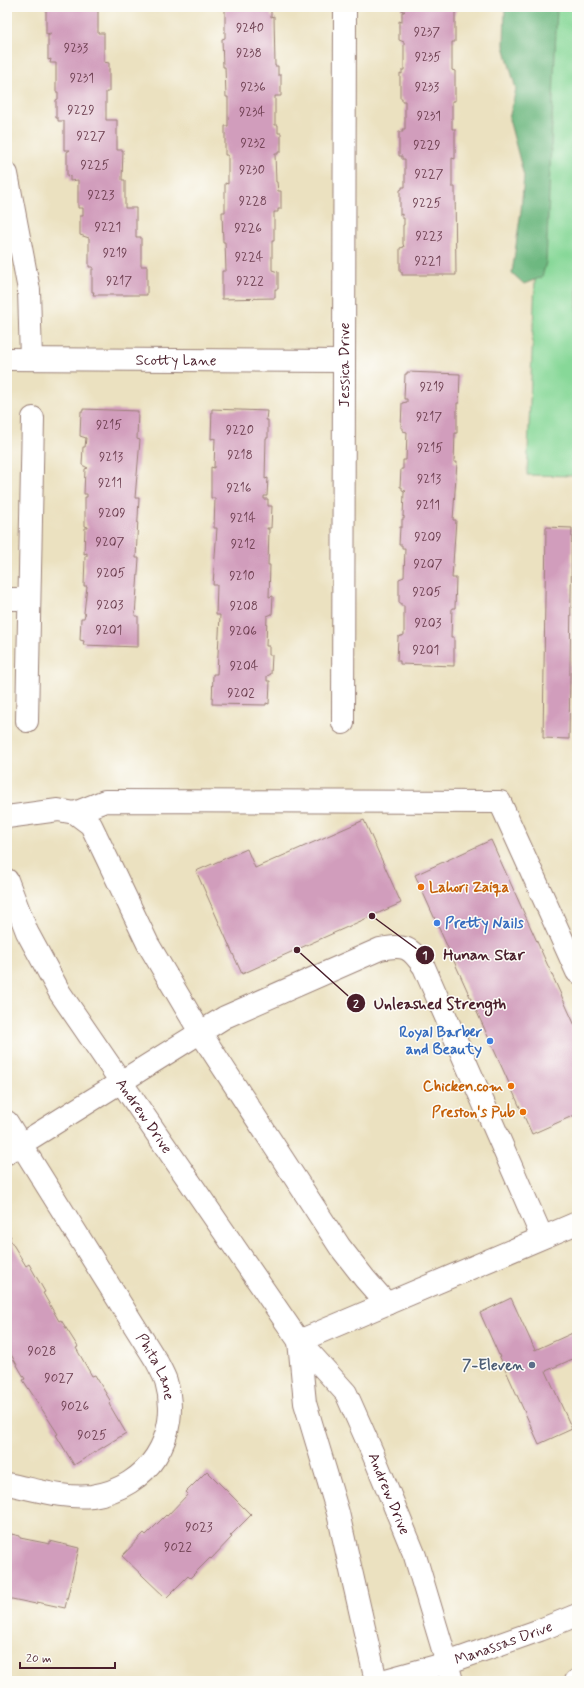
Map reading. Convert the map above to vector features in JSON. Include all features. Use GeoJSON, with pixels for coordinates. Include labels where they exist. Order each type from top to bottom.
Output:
{"type":"FeatureCollection","features":[{"type":"Feature","properties":{"kind":"street","name":"Jessica Drive"},"geometry":{"type":"LineString","coordinates":[[343,723],[345,7]]}},
{"type":"Feature","properties":{"kind":"street"},"geometry":{"type":"LineString","coordinates":[[7,174],[29,290],[31,359]]}},
{"type":"Feature","properties":{"kind":"street","name":"Scotty Lane"},"geometry":{"type":"LineString","coordinates":[[7,359],[344,361]]}},
{"type":"Feature","properties":{"kind":"street"},"geometry":{"type":"LineString","coordinates":[[27,721],[33,418]]}},
{"type":"Feature","properties":{"kind":"street"},"geometry":{"type":"LineString","coordinates":[[7,599],[29,599]]}},
{"type":"Feature","properties":{"kind":"street"},"geometry":{"type":"LineString","coordinates":[[75,813],[105,801],[500,802],[577,972]]}},
{"type":"Feature","properties":{"kind":"street"},"geometry":{"type":"LineString","coordinates":[[7,817],[58,810],[75,813],[91,825],[148,944],[200,1032],[340,1247],[387,1304]]}},
{"type":"Feature","properties":{"kind":"street","name":"Andrew Drive"},"geometry":{"type":"LineString","coordinates":[[7,880],[28,932],[60,993],[299,1341],[346,1393],[416,1556],[450,1672]]}},
{"type":"Feature","properties":{"kind":"street"},"geometry":{"type":"LineString","coordinates":[[14,1149],[225,1017],[380,948],[395,946],[405,947],[413,952],[424,967],[542,1238]]}},
{"type":"Feature","properties":{"kind":"street","name":"Phita Lane"},"geometry":{"type":"LineString","coordinates":[[7,1122],[14,1149],[157,1362],[166,1380],[170,1403],[168,1430],[156,1458],[143,1473],[117,1489],[92,1496],[70,1497],[7,1484]]}},
{"type":"Feature","properties":{"kind":"street"},"geometry":{"type":"LineString","coordinates":[[299,1341],[577,1223]]}},
{"type":"Feature","properties":{"kind":"street","name":"Andrew Drive"},"geometry":{"type":"LineString","coordinates":[[299,1341],[305,1403],[338,1513],[376,1681]]}},
{"type":"Feature","properties":{"kind":"street","name":"Manassas Drive"},"geometry":{"type":"LineString","coordinates":[[382,1681],[450,1672],[540,1630],[577,1615]]}},
{"type":"Feature","properties":{"kind":"green space"},"geometry":{"type":"Polygon","coordinates":[[[505,7],[557,7],[546,262],[542,277],[524,284],[512,273],[521,211],[524,176],[509,119],[516,89],[504,46],[505,7]]]}},
{"type":"Feature","properties":{"kind":"green space"},"geometry":{"type":"Polygon","coordinates":[[[547,7],[577,7],[577,476],[527,475],[547,7]]]}},
{"type":"Feature","properties":{"kind":"building"},"geometry":{"type":"Polygon","coordinates":[[[46,7],[98,7],[98,33],[104,33],[104,62],[109,63],[109,92],[106,92],[106,120],[117,120],[117,150],[123,150],[122,180],[125,180],[125,208],[136,208],[136,237],[141,237],[141,266],[147,266],[147,295],[93,295],[92,269],[94,269],[93,267],[89,267],[89,238],[80,235],[80,216],[83,216],[83,208],[78,208],[78,180],[70,181],[70,176],[67,177],[67,152],[70,150],[64,150],[64,121],[58,121],[58,118],[56,118],[56,100],[58,99],[58,92],[56,92],[56,63],[50,63],[51,59],[48,60],[48,35],[51,33],[46,34],[46,7]]]}},
{"type":"Feature","properties":{"kind":"building"},"geometry":{"type":"Polygon","coordinates":[[[402,7],[457,7],[457,12],[455,12],[455,42],[452,42],[452,70],[455,71],[455,101],[452,101],[452,129],[455,129],[455,159],[452,158],[452,187],[455,187],[456,275],[402,275],[402,272],[400,272],[400,248],[404,247],[404,218],[402,218],[402,214],[400,215],[400,190],[402,187],[405,187],[405,159],[402,159],[402,156],[399,156],[399,132],[403,132],[402,129],[405,129],[405,101],[402,101],[402,98],[400,98],[400,73],[402,74],[402,70],[404,70],[404,42],[399,40],[399,21],[402,22],[402,12],[405,11],[402,11],[402,7]]]}},
{"type":"Feature","properties":{"kind":"building"},"geometry":{"type":"Polygon","coordinates":[[[271,8],[271,17],[274,16],[275,66],[278,66],[278,75],[281,75],[281,96],[275,96],[275,125],[278,125],[278,133],[281,133],[281,152],[275,154],[276,182],[278,191],[281,191],[281,209],[278,209],[278,212],[274,212],[274,241],[272,241],[272,270],[278,272],[278,289],[275,289],[275,298],[222,299],[222,271],[226,271],[222,212],[225,212],[225,183],[228,184],[228,155],[225,155],[225,126],[228,126],[228,97],[226,97],[222,39],[225,38],[225,9],[271,8]]]}},
{"type":"Feature","properties":{"kind":"building"},"geometry":{"type":"Polygon","coordinates":[[[407,372],[460,374],[454,462],[457,462],[453,520],[456,520],[452,578],[456,578],[455,608],[452,608],[451,637],[454,637],[454,666],[400,664],[400,661],[397,661],[398,637],[404,635],[404,606],[401,606],[401,603],[399,603],[399,579],[404,577],[405,548],[402,548],[402,545],[399,545],[400,527],[402,527],[402,519],[404,519],[404,492],[406,491],[402,490],[402,487],[400,487],[403,460],[406,460],[407,432],[403,431],[403,428],[401,428],[402,403],[407,402],[407,399],[404,399],[405,374],[407,374],[407,372]]]}},
{"type":"Feature","properties":{"kind":"building"},"geometry":{"type":"Polygon","coordinates":[[[83,409],[138,411],[137,439],[140,440],[135,498],[139,498],[136,558],[139,558],[135,616],[138,616],[138,647],[83,645],[84,641],[80,640],[81,618],[84,618],[86,614],[84,613],[87,586],[84,586],[85,556],[87,556],[87,553],[84,554],[85,528],[88,528],[85,526],[85,497],[87,497],[87,494],[84,494],[85,469],[88,468],[82,465],[83,447],[85,447],[86,438],[80,436],[81,411],[83,411],[83,409]]]}},
{"type":"Feature","properties":{"kind":"building"},"geometry":{"type":"Polygon","coordinates":[[[212,409],[267,411],[266,420],[268,420],[268,438],[266,438],[265,479],[268,478],[267,496],[264,496],[264,499],[268,499],[268,506],[272,506],[271,528],[267,529],[269,529],[269,597],[273,596],[272,614],[267,616],[266,646],[269,646],[269,655],[272,655],[271,674],[267,676],[267,681],[270,681],[269,704],[266,703],[266,705],[212,704],[213,674],[217,674],[220,615],[216,615],[217,585],[213,585],[217,528],[214,528],[215,498],[211,498],[211,467],[214,468],[215,438],[211,439],[212,409]]]}},
{"type":"Feature","properties":{"kind":"building"},"geometry":{"type":"Polygon","coordinates":[[[546,527],[572,528],[569,739],[543,738],[546,527]]]}},
{"type":"Feature","properties":{"kind":"building"},"geometry":{"type":"Polygon","coordinates":[[[364,820],[401,903],[242,974],[196,871],[247,849],[255,868],[364,820]]]}},
{"type":"Feature","properties":{"kind":"building"},"geometry":{"type":"Polygon","coordinates":[[[491,840],[577,1030],[577,1114],[532,1134],[415,875],[491,840]]]}},
{"type":"Feature","properties":{"kind":"building"},"geometry":{"type":"Polygon","coordinates":[[[7,1231],[11,1237],[9,1238],[26,1266],[29,1264],[59,1321],[61,1320],[78,1347],[76,1348],[92,1376],[95,1375],[111,1402],[109,1404],[126,1433],[74,1465],[56,1435],[58,1434],[23,1380],[25,1379],[9,1351],[7,1353],[7,1231]]]}},
{"type":"Feature","properties":{"kind":"building","name":"7-Eleven"},"geometry":{"type":"Polygon","coordinates":[[[511,1298],[535,1350],[577,1331],[577,1357],[546,1371],[572,1429],[539,1444],[480,1313],[511,1298]]]}},
{"type":"Feature","properties":{"kind":"building"},"geometry":{"type":"Polygon","coordinates":[[[207,1471],[251,1515],[230,1536],[232,1537],[211,1559],[210,1558],[190,1578],[188,1576],[166,1598],[122,1556],[144,1533],[146,1535],[166,1515],[167,1516],[188,1494],[186,1492],[207,1471]]]}},
{"type":"Feature","properties":{"kind":"building"},"geometry":{"type":"Polygon","coordinates":[[[7,1533],[20,1536],[20,1538],[50,1544],[50,1541],[79,1548],[65,1608],[7,1598],[7,1533]]]}},
{"type":"Feature","properties":{"kind":"place","name":"Lahori Zaiqa"},"geometry":{"type":"Point","coordinates":[421,887]}},
{"type":"Feature","properties":{"kind":"place","name":"Hunan Star"},"geometry":{"type":"Point","coordinates":[372,916]}},
{"type":"Feature","properties":{"kind":"place","name":"Pretty Nails"},"geometry":{"type":"Point","coordinates":[437,923]}},
{"type":"Feature","properties":{"kind":"place","name":"Unleashed Strength"},"geometry":{"type":"Point","coordinates":[297,950]}},
{"type":"Feature","properties":{"kind":"place","name":"Royal Barber and Beauty"},"geometry":{"type":"Point","coordinates":[490,1041]}},
{"type":"Feature","properties":{"kind":"place","name":"Chicken.com"},"geometry":{"type":"Point","coordinates":[511,1086]}},
{"type":"Feature","properties":{"kind":"place","name":"Preston's Pub"},"geometry":{"type":"Point","coordinates":[523,1112]}},
{"type":"Feature","properties":{"kind":"place","name":"7-Eleven"},"geometry":{"type":"Point","coordinates":[532,1365]}}]}
